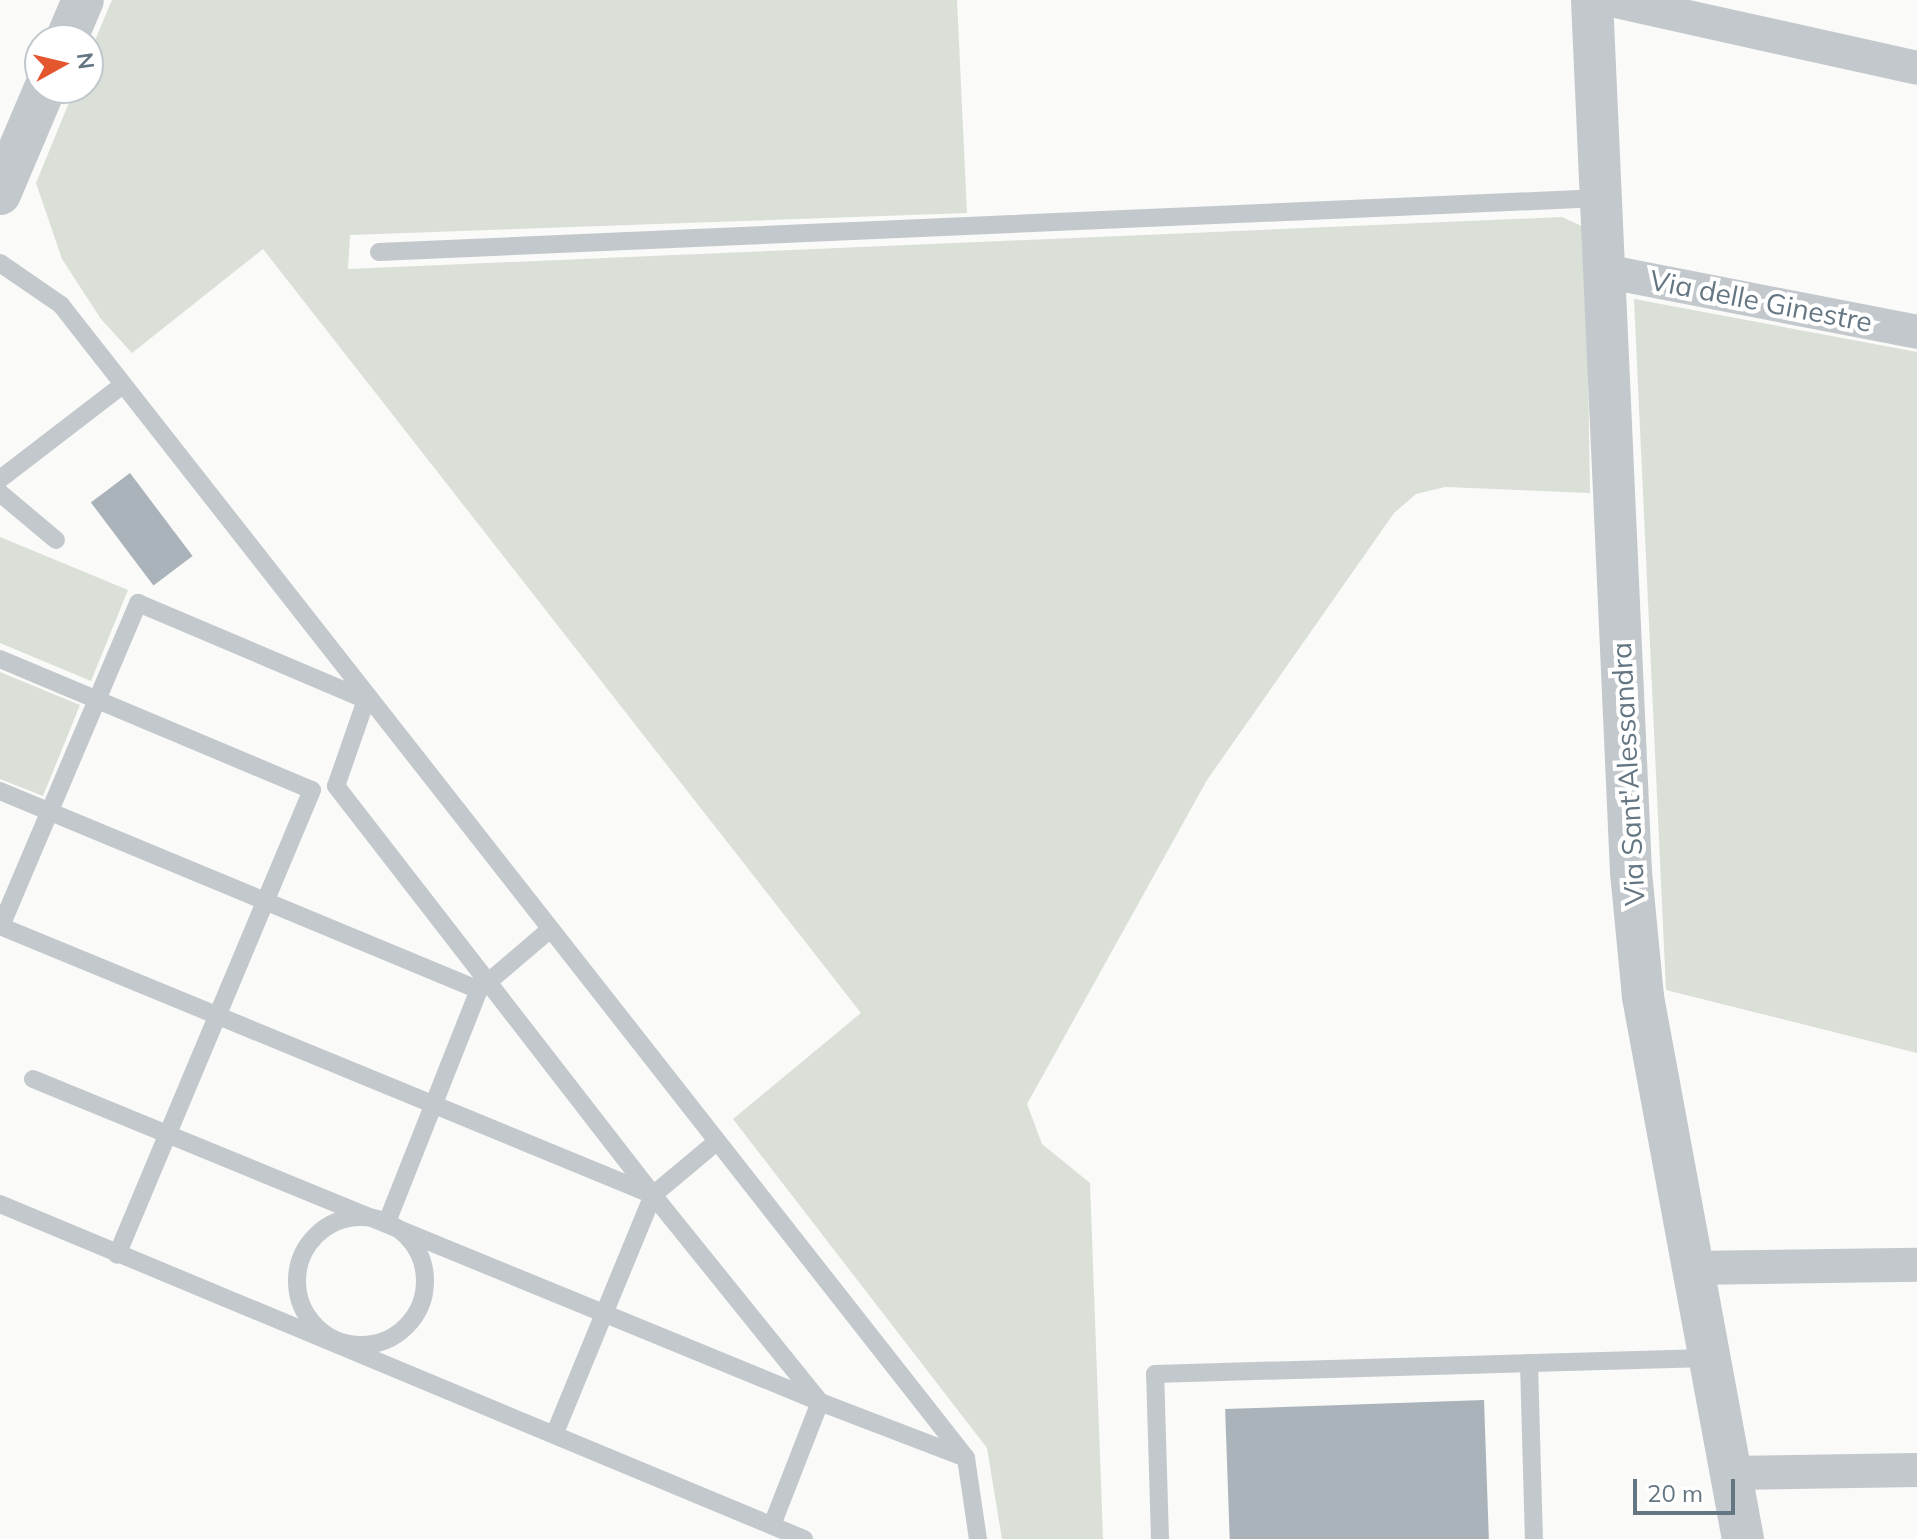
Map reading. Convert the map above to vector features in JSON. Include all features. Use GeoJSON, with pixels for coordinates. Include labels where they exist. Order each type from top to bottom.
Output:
{"type":"FeatureCollection","features":[{"type":"Feature","properties":{"kind":"street"},"geometry":{"type":"LineString","coordinates":[[73,24],[83,0]]}},
{"type":"Feature","properties":{"kind":"street","name":"Via Sant'Alessandra"},"geometry":{"type":"LineString","coordinates":[[1592,0],[1631,872],[1643,997],[1707,1358],[1743,1539]]}},
{"type":"Feature","properties":{"kind":"street"},"geometry":{"type":"LineString","coordinates":[[1611,0],[1917,68]]}},
{"type":"Feature","properties":{"kind":"street"},"geometry":{"type":"LineString","coordinates":[[2,186],[38,104]]}},
{"type":"Feature","properties":{"kind":"street","name":"Via delle Ginestre"},"geometry":{"type":"LineString","coordinates":[[1604,271],[1917,332]]}},
{"type":"Feature","properties":{"kind":"street"},"geometry":{"type":"LineString","coordinates":[[1691,1268],[1917,1265]]}},
{"type":"Feature","properties":{"kind":"street"},"geometry":{"type":"LineString","coordinates":[[1730,1473],[1917,1470]]}},
{"type":"Feature","properties":{"kind":"lane"},"geometry":{"type":"LineString","coordinates":[[379,252],[1601,198]]}},
{"type":"Feature","properties":{"kind":"lane"},"geometry":{"type":"LineString","coordinates":[[0,263],[61,305],[120,387],[714,1144],[966,1458],[978,1539]]}},
{"type":"Feature","properties":{"kind":"lane"},"geometry":{"type":"LineString","coordinates":[[0,479],[120,387]]}},
{"type":"Feature","properties":{"kind":"lane"},"geometry":{"type":"LineString","coordinates":[[0,493],[56,540]]}},
{"type":"Feature","properties":{"kind":"lane"},"geometry":{"type":"LineString","coordinates":[[366,700],[138,603],[0,926],[432,1108],[653,1195]]}},
{"type":"Feature","properties":{"kind":"lane"},"geometry":{"type":"LineString","coordinates":[[0,659],[312,790],[336,786]]}},
{"type":"Feature","properties":{"kind":"lane"},"geometry":{"type":"LineString","coordinates":[[336,786],[366,700]]}},
{"type":"Feature","properties":{"kind":"lane"},"geometry":{"type":"LineString","coordinates":[[336,786],[484,984],[820,1402]]}},
{"type":"Feature","properties":{"kind":"lane"},"geometry":{"type":"LineString","coordinates":[[117,1255],[170,1136],[217,1015],[312,790]]}},
{"type":"Feature","properties":{"kind":"lane"},"geometry":{"type":"LineString","coordinates":[[0,791],[264,903],[484,984]]}},
{"type":"Feature","properties":{"kind":"lane"},"geometry":{"type":"LineString","coordinates":[[387,1222],[484,984],[548,931]]}},
{"type":"Feature","properties":{"kind":"lane"},"geometry":{"type":"LineString","coordinates":[[33,1079],[387,1222],[601,1314],[966,1458]]}},
{"type":"Feature","properties":{"kind":"lane"},"geometry":{"type":"LineString","coordinates":[[555,1433],[601,1314],[653,1195],[714,1144]]}},
{"type":"Feature","properties":{"kind":"lane"},"geometry":{"type":"LineString","coordinates":[[0,1204],[117,1255],[326,1336],[804,1539]]}},
{"type":"Feature","properties":{"kind":"lane"},"geometry":{"type":"LineString","coordinates":[[340,1220],[387,1222],[420,1256],[421,1307],[384,1342],[358,1346],[326,1336],[306,1315],[297,1288],[301,1260],[316,1235],[340,1220]]}},
{"type":"Feature","properties":{"kind":"lane"},"geometry":{"type":"LineString","coordinates":[[1160,1539],[1155,1374],[1707,1358]]}},
{"type":"Feature","properties":{"kind":"lane"},"geometry":{"type":"LineString","coordinates":[[1529,1363],[1534,1539]]}},
{"type":"Feature","properties":{"kind":"lane"},"geometry":{"type":"LineString","coordinates":[[772,1525],[820,1402]]}},
{"type":"Feature","properties":{"kind":"shaded area"},"geometry":{"type":"Polygon","coordinates":[[[112,0],[957,0],[967,213],[350,235],[348,269],[1562,217],[1586,228],[1590,493],[1445,487],[1416,494],[1394,513],[1207,780],[1027,1104],[1042,1144],[1090,1183],[1103,1539],[1002,1539],[987,1448],[733,1119],[861,1013],[263,249],[132,353],[101,319],[62,259],[36,183],[68,104],[104,104],[102,24],[112,0]]]}},
{"type":"Feature","properties":{"kind":"shaded area"},"geometry":{"type":"Polygon","coordinates":[[[1634,299],[1917,352],[1917,1053],[1666,990],[1634,299]]]}},
{"type":"Feature","properties":{"kind":"shaded area"},"geometry":{"type":"Polygon","coordinates":[[[0,537],[128,590],[91,681],[0,643],[0,537]]]}},
{"type":"Feature","properties":{"kind":"shaded area"},"geometry":{"type":"Polygon","coordinates":[[[0,672],[80,705],[43,796],[0,779],[0,672]]]}},
{"type":"Feature","properties":{"kind":"building"},"geometry":{"type":"Polygon","coordinates":[[[130,473],[193,556],[153,586],[91,502],[130,473]]]}},
{"type":"Feature","properties":{"kind":"building"},"geometry":{"type":"Polygon","coordinates":[[[1484,1400],[1489,1539],[1230,1539],[1225,1409],[1484,1400]]]}}]}
